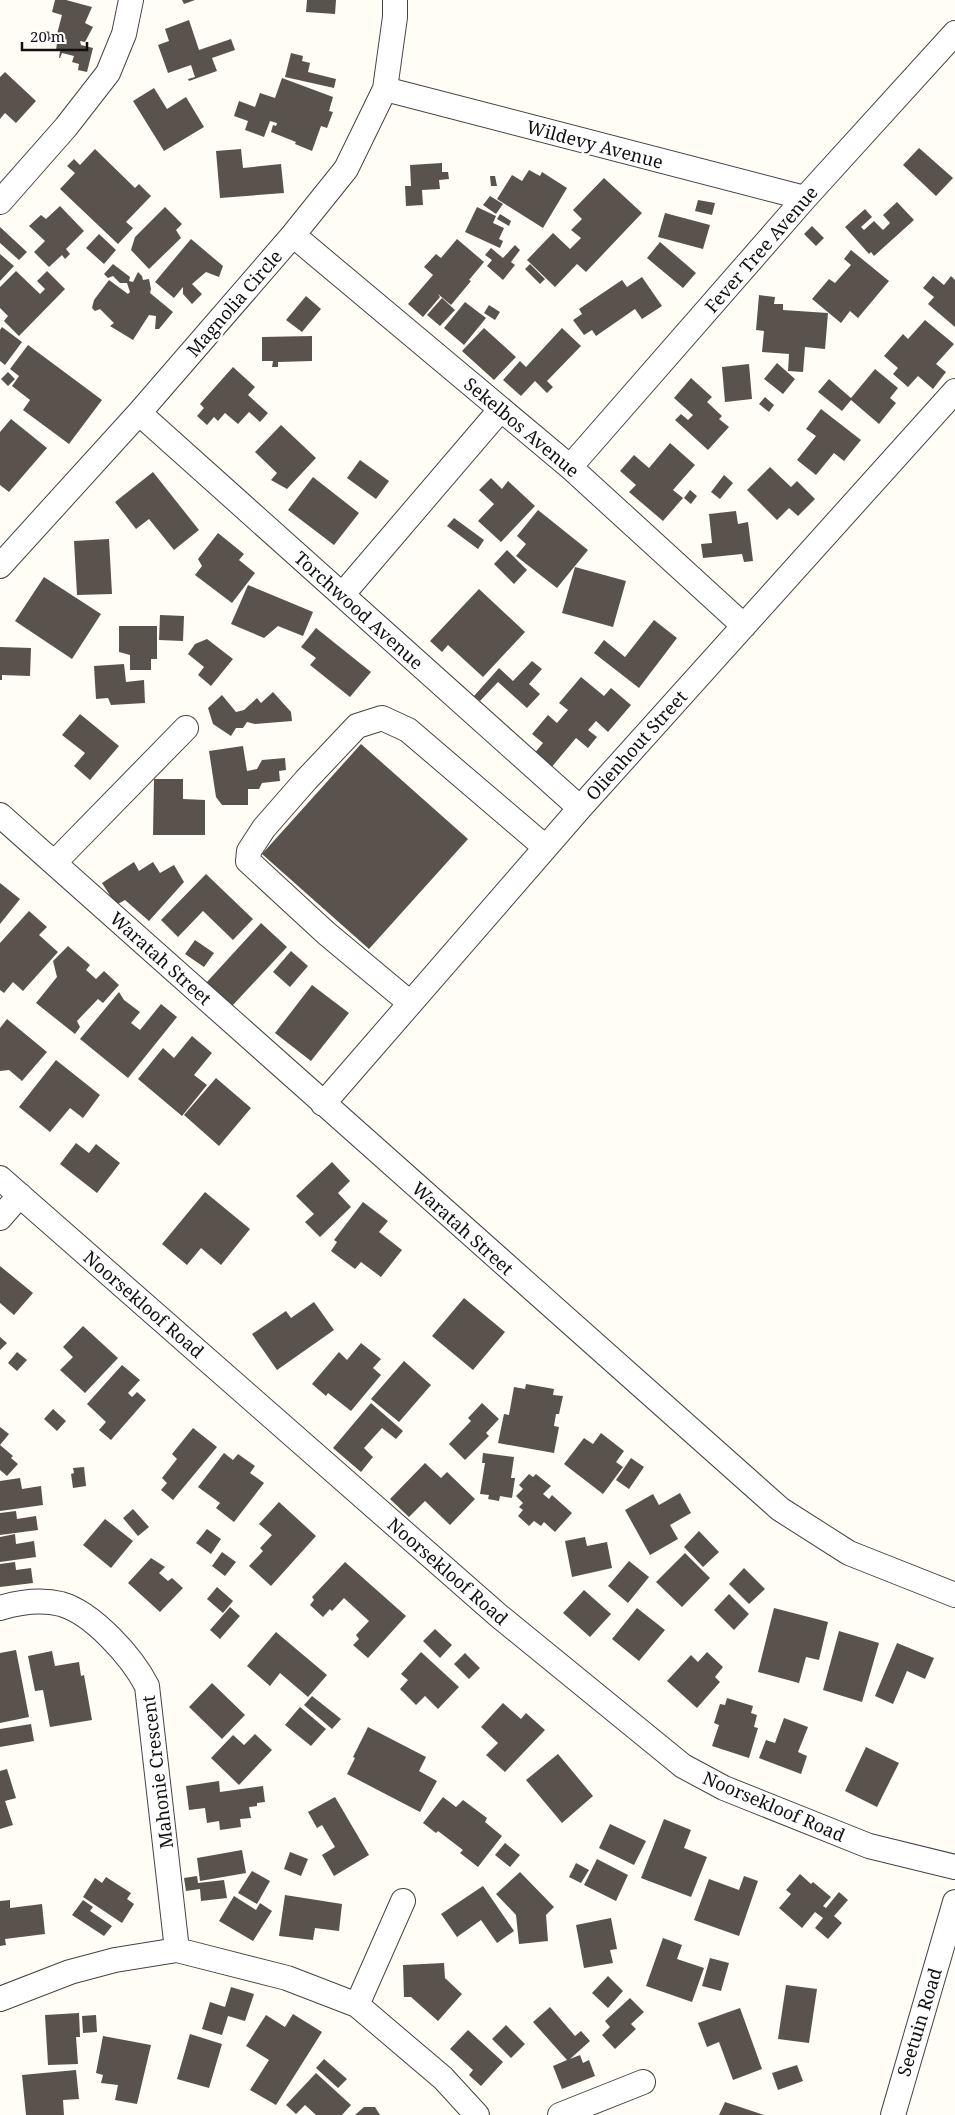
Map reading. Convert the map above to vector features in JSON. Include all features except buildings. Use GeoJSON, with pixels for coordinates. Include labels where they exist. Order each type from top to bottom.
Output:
{"type":"FeatureCollection","features":[{"type":"Feature","properties":{"kind":"street"},"geometry":{"type":"LineString","coordinates":[[0,202],[66,127],[108,74],[124,34],[132,0]]}},
{"type":"Feature","properties":{"kind":"street","name":"Magnolia Circle"},"geometry":{"type":"LineString","coordinates":[[5,551],[139,413],[293,235],[346,169],[385,89],[395,17],[395,0]]}},
{"type":"Feature","properties":{"kind":"street","name":"Fever Tree Avenue"},"geometry":{"type":"LineString","coordinates":[[570,467],[806,198],[955,33]]}},
{"type":"Feature","properties":{"kind":"street","name":"Wildevy Avenue"},"geometry":{"type":"LineString","coordinates":[[385,89],[806,198]]}},
{"type":"Feature","properties":{"kind":"street","name":"Sekelbos Avenue"},"geometry":{"type":"LineString","coordinates":[[293,235],[570,467],[744,626]]}},
{"type":"Feature","properties":{"kind":"street","name":"Olienhout Street"},"geometry":{"type":"LineString","coordinates":[[323,1104],[580,808],[955,391]]}},
{"type":"Feature","properties":{"kind":"street"},"geometry":{"type":"LineString","coordinates":[[342,595],[501,409]]}},
{"type":"Feature","properties":{"kind":"street","name":"Torchwood Avenue"},"geometry":{"type":"LineString","coordinates":[[139,413],[580,808]]}},
{"type":"Feature","properties":{"kind":"street"},"geometry":{"type":"LineString","coordinates":[[410,1003],[326,933],[248,861],[249,851],[276,814],[357,726],[382,718],[408,730],[546,847]]}},
{"type":"Feature","properties":{"kind":"street"},"geometry":{"type":"LineString","coordinates":[[54,862],[186,728]]}},
{"type":"Feature","properties":{"kind":"street","name":"Waratah Street"},"geometry":{"type":"LineString","coordinates":[[0,816],[780,1509],[849,1553],[955,1595]]}},
{"type":"Feature","properties":{"kind":"street","name":"Noorsekloof Road"},"geometry":{"type":"LineString","coordinates":[[0,1178],[499,1616],[683,1766],[724,1788],[869,1846],[955,1867]]}},
{"type":"Feature","properties":{"kind":"street"},"geometry":{"type":"LineString","coordinates":[[0,1218],[20,1195]]}},
{"type":"Feature","properties":{"kind":"street","name":"Mahonie Crescent"},"geometry":{"type":"LineString","coordinates":[[0,1608],[19,1603],[42,1601],[62,1604],[92,1622],[125,1651],[138,1668],[147,1686],[177,1950]]}},
{"type":"Feature","properties":{"kind":"street"},"geometry":{"type":"LineString","coordinates":[[356,2005],[403,1901]]}},
{"type":"Feature","properties":{"kind":"street","name":"Seetuin Road"},"geometry":{"type":"LineString","coordinates":[[892,2115],[955,1902]]}},
{"type":"Feature","properties":{"kind":"street"},"geometry":{"type":"LineString","coordinates":[[0,2000],[70,1972],[115,1960],[177,1950],[287,1978],[356,2005],[443,2078],[477,2115]]}},
{"type":"Feature","properties":{"kind":"street"},"geometry":{"type":"LineString","coordinates":[[560,2115],[643,2082]]}}]}
